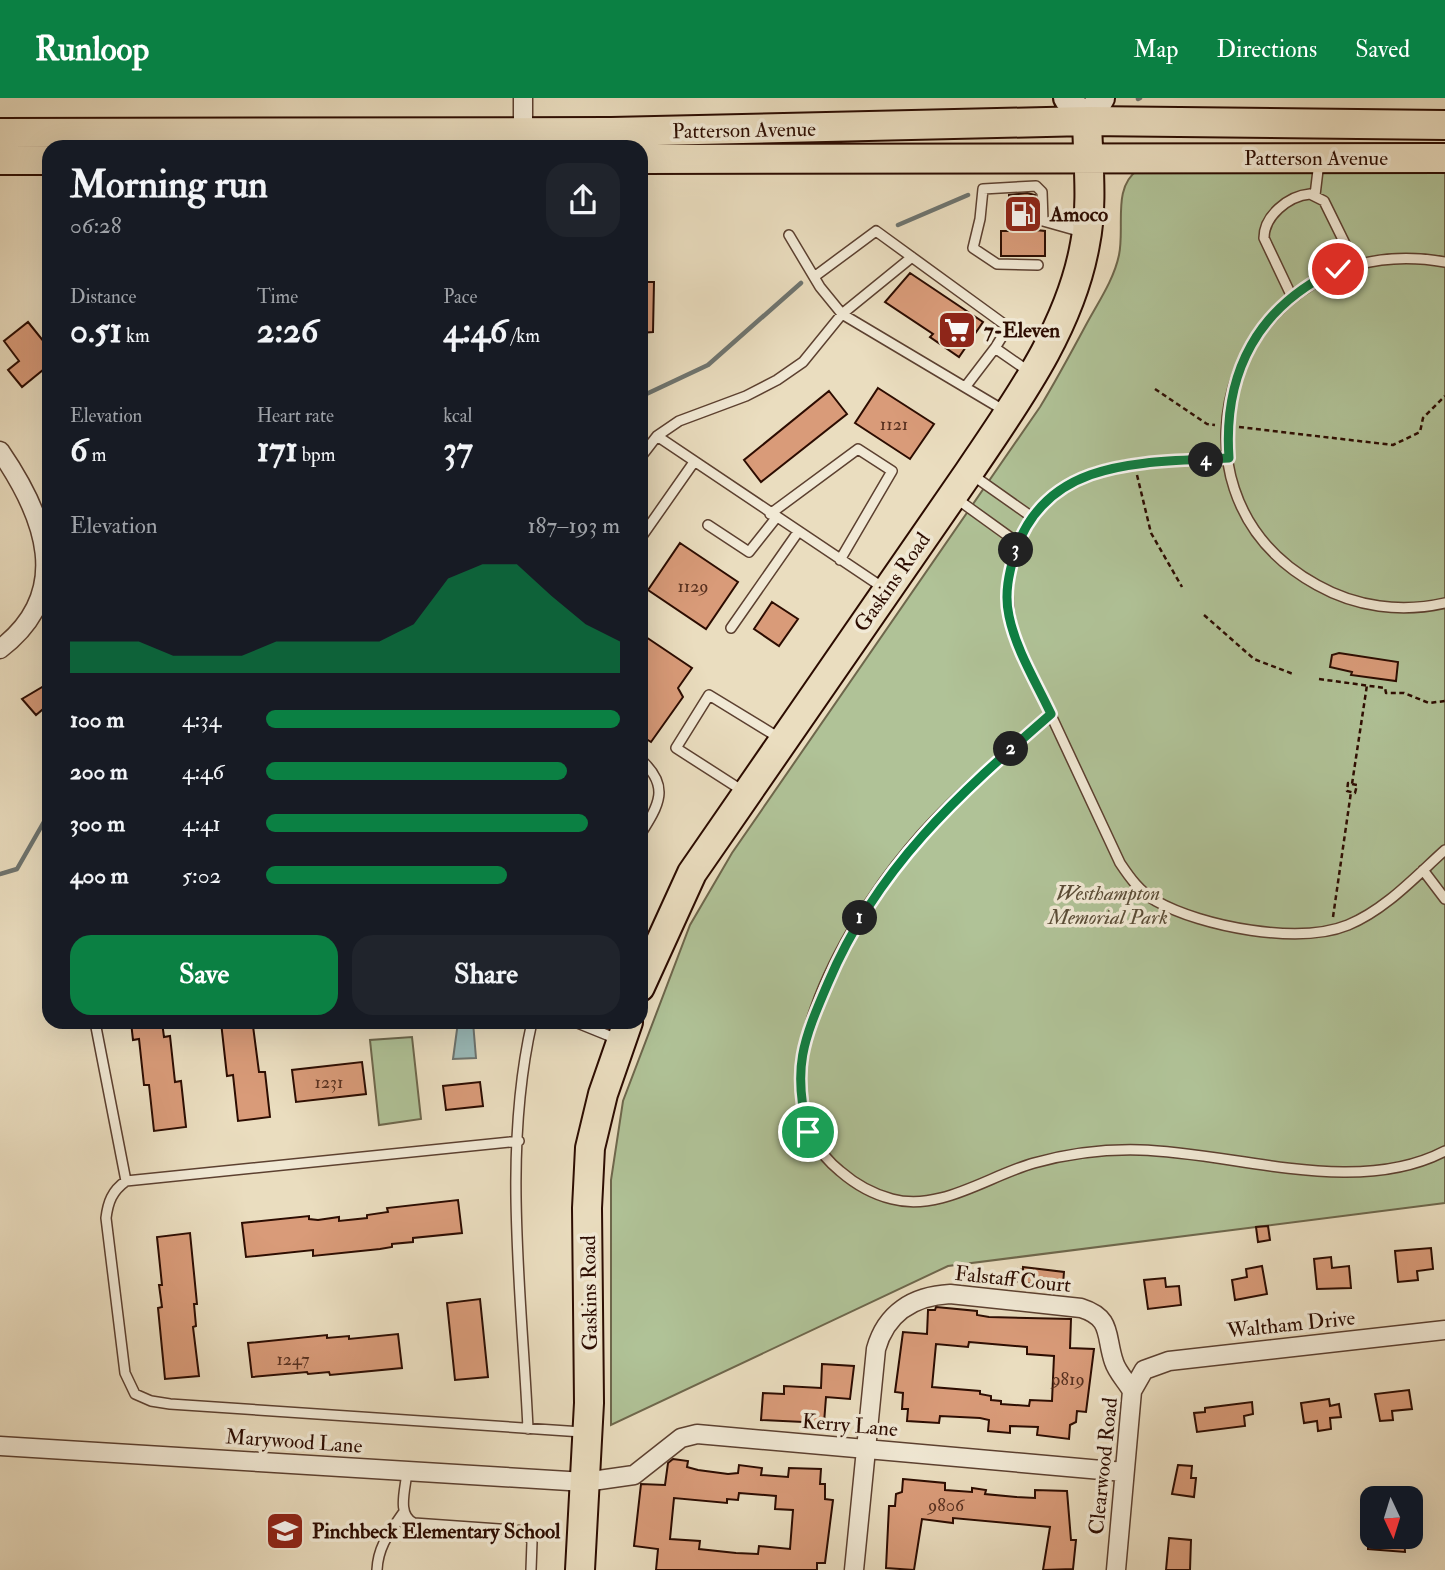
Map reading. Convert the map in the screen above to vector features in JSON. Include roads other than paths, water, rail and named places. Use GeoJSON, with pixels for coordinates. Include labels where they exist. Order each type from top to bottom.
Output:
{"type":"FeatureCollection","features":[{"type":"Feature","properties":{"kind":"main road"},"geometry":{"type":"LineString","coordinates":[[1067,98],[1094,110]]}},
{"type":"Feature","properties":{"kind":"main road","name":"Patterson Avenue"},"geometry":{"type":"LineString","coordinates":[[0,133],[523,140],[1094,110],[1445,125]]}},
{"type":"Feature","properties":{"kind":"main road","name":"Gaskins Road"},"geometry":{"type":"LineString","coordinates":[[648,969],[692,873],[953,496],[1032,374],[1064,312],[1081,264],[1087,233],[1087,158],[1094,110]]}},
{"type":"Feature","properties":{"kind":"main road","name":"Patterson Avenue"},"geometry":{"type":"LineString","coordinates":[[648,159],[982,174],[1087,158],[1445,158]]}},
{"type":"Feature","properties":{"kind":"main road"},"geometry":{"type":"LineString","coordinates":[[0,160],[42,160]]}},
{"type":"Feature","properties":{"kind":"main road","name":"Gaskins Road"},"geometry":{"type":"LineString","coordinates":[[580,1570],[590,1372],[587,1208],[590,1147],[603,1094],[625,1032]]}},
{"type":"Feature","properties":{"kind":"street"},"geometry":{"type":"LineString","coordinates":[[523,98],[523,140]]}},
{"type":"Feature","properties":{"kind":"street"},"geometry":{"type":"LineString","coordinates":[[0,451],[42,527]]}},
{"type":"Feature","properties":{"kind":"street"},"geometry":{"type":"LineString","coordinates":[[0,649],[29,621],[42,590]]}},
{"type":"Feature","properties":{"kind":"street","name":"Falstaff Court"},"geometry":{"type":"LineString","coordinates":[[854,1570],[872,1371],[881,1333],[900,1310],[930,1295],[1081,1308],[1096,1312],[1105,1325],[1114,1363],[1132,1391]]}},
{"type":"Feature","properties":{"kind":"street","name":"Waltham Drive"},"geometry":{"type":"LineString","coordinates":[[1144,1370],[1169,1361],[1445,1330]]}},
{"type":"Feature","properties":{"kind":"street","name":"Clearwood Road"},"geometry":{"type":"LineString","coordinates":[[1116,1570],[1132,1391],[1144,1370]]}},
{"type":"Feature","properties":{"kind":"street","name":"Kerry Lane"},"geometry":{"type":"LineString","coordinates":[[585,1482],[634,1475],[661,1451],[689,1435],[1124,1472]]}},
{"type":"Feature","properties":{"kind":"street","name":"Marywood Lane"},"geometry":{"type":"LineString","coordinates":[[0,1446],[585,1482]]}},
{"type":"Feature","properties":{"kind":"lane"},"geometry":{"type":"LineString","coordinates":[[1315,195],[1320,158]]}},
{"type":"Feature","properties":{"kind":"lane"},"geometry":{"type":"LineString","coordinates":[[1038,265],[997,264],[972,248],[980,219],[982,174],[1036,187],[1042,192],[1043,221],[1087,233]]}},
{"type":"Feature","properties":{"kind":"lane"},"geometry":{"type":"LineString","coordinates":[[1292,297],[1264,238],[1265,223],[1295,199],[1303,195],[1315,195],[1324,201],[1355,264]]}},
{"type":"Feature","properties":{"kind":"lane"},"geometry":{"type":"LineString","coordinates":[[814,277],[876,231],[1008,327],[966,386]]}},
{"type":"Feature","properties":{"kind":"lane"},"geometry":{"type":"LineString","coordinates":[[789,235],[814,277],[842,314],[1009,413]]}},
{"type":"Feature","properties":{"kind":"lane"},"geometry":{"type":"LineString","coordinates":[[648,448],[657,436],[680,421],[777,380],[803,362],[842,314],[912,257]]}},
{"type":"Feature","properties":{"kind":"lane"},"geometry":{"type":"LineString","coordinates":[[1445,262],[1418,257],[1386,258],[1355,264],[1322,277],[1292,297],[1273,314],[1244,357],[1235,381],[1227,426],[1229,458],[1240,500],[1275,553],[1308,581],[1368,605],[1411,608],[1445,603]]}},
{"type":"Feature","properties":{"kind":"lane"},"geometry":{"type":"LineString","coordinates":[[995,348],[1032,374]]}},
{"type":"Feature","properties":{"kind":"lane"},"geometry":{"type":"LineString","coordinates":[[657,436],[887,590]]}},
{"type":"Feature","properties":{"kind":"lane"},"geometry":{"type":"LineString","coordinates":[[708,525],[749,552],[774,516],[858,449],[892,471],[840,560]]}},
{"type":"Feature","properties":{"kind":"lane"},"geometry":{"type":"LineString","coordinates":[[1229,458],[1136,464],[1100,471],[1075,480],[1054,495],[1032,517],[1018,543],[1010,569],[1008,614],[1014,636],[1120,863],[1133,883],[1154,900],[1197,917],[1242,928],[1302,932],[1331,930],[1367,916],[1445,850]]}},
{"type":"Feature","properties":{"kind":"lane"},"geometry":{"type":"LineString","coordinates":[[648,528],[694,462]]}},
{"type":"Feature","properties":{"kind":"lane"},"geometry":{"type":"LineString","coordinates":[[969,472],[1032,517]]}},
{"type":"Feature","properties":{"kind":"lane"},"geometry":{"type":"LineString","coordinates":[[953,496],[1018,543]]}},
{"type":"Feature","properties":{"kind":"lane"},"geometry":{"type":"LineString","coordinates":[[731,628],[798,532]]}},
{"type":"Feature","properties":{"kind":"lane"},"geometry":{"type":"LineString","coordinates":[[746,793],[677,749],[709,695],[783,740]]}},
{"type":"Feature","properties":{"kind":"lane"},"geometry":{"type":"LineString","coordinates":[[1051,714],[926,829],[873,897],[838,959],[810,1029],[800,1063],[799,1096],[808,1132],[826,1160],[857,1186],[892,1199],[910,1201],[930,1200],[958,1192],[1032,1164],[1097,1152],[1139,1150],[1293,1170],[1332,1171],[1394,1166],[1445,1151]]}},
{"type":"Feature","properties":{"kind":"lane"},"geometry":{"type":"LineString","coordinates":[[648,766],[654,771],[659,797],[648,819]]}},
{"type":"Feature","properties":{"kind":"lane"},"geometry":{"type":"LineString","coordinates":[[1423,870],[1445,899]]}},
{"type":"Feature","properties":{"kind":"lane"},"geometry":{"type":"LineString","coordinates":[[96,1029],[126,1181]]}},
{"type":"Feature","properties":{"kind":"lane"},"geometry":{"type":"LineString","coordinates":[[528,1429],[517,1201],[521,1089],[531,1029]]}},
{"type":"Feature","properties":{"kind":"lane"},"geometry":{"type":"LineString","coordinates":[[519,1141],[126,1181],[118,1187],[108,1202],[106,1218],[125,1373],[129,1386],[141,1399],[170,1404],[587,1432]]}},
{"type":"Feature","properties":{"kind":"lane"},"geometry":{"type":"LineString","coordinates":[[377,1570],[378,1553],[383,1542],[403,1513],[407,1471]]}},
{"type":"Feature","properties":{"kind":"lane"},"geometry":{"type":"LineString","coordinates":[[403,1513],[407,1520],[414,1524],[527,1531],[532,1542],[531,1570]]}},
{"type":"Feature","properties":{"kind":"water"},"geometry":{"type":"Polygon","coordinates":[[[457,1029],[474,1029],[476,1058],[453,1059],[457,1029]]]}},
{"type":"Feature","properties":{"kind":"waterway"},"geometry":{"type":"LineString","coordinates":[[898,225],[968,195]]}},
{"type":"Feature","properties":{"kind":"waterway"},"geometry":{"type":"LineString","coordinates":[[648,393],[708,365],[801,283]]}},
{"type":"Feature","properties":{"kind":"waterway"},"geometry":{"type":"LineString","coordinates":[[0,874],[17,869],[42,825]]}},
{"type":"Feature","properties":{"kind":"place","name":"Amoco"},"geometry":{"type":"Point","coordinates":[1023,214]}},
{"type":"Feature","properties":{"kind":"place","name":"7-Eleven"},"geometry":{"type":"Point","coordinates":[957,330]}},
{"type":"Feature","properties":{"kind":"place","name":"Pinchbeck Elementary School"},"geometry":{"type":"Point","coordinates":[285,1531]}},
{"type":"Feature","properties":{"kind":"park label","name":"Westhampton Memorial Park"},"geometry":{"type":"Point","coordinates":[1108,905]}}]}
